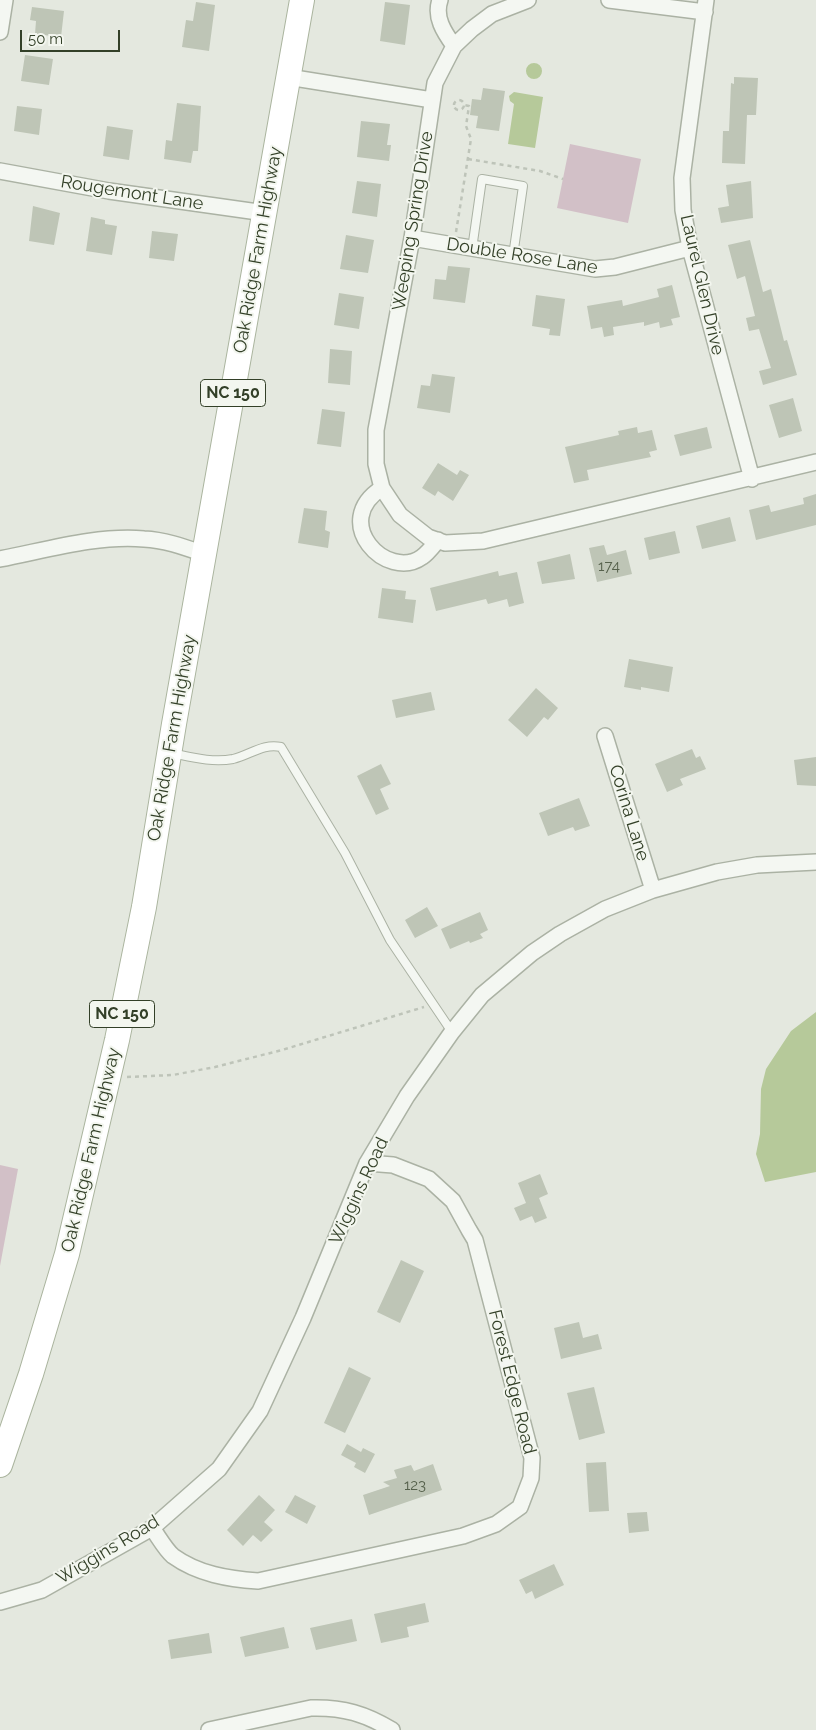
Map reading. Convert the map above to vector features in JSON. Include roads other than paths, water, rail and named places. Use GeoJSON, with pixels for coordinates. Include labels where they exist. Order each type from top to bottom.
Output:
{"type":"FeatureCollection","features":[{"type":"Feature","properties":{"kind":"main road","name":"Oak Ridge Farm Highway"},"geometry":{"type":"LineString","coordinates":[[0,1465],[31,1374],[67,1254],[108,1078],[144,907],[169,753],[302,0]]}},
{"type":"Feature","properties":{"kind":"street"},"geometry":{"type":"LineString","coordinates":[[0,32],[5,0]]}},
{"type":"Feature","properties":{"kind":"street"},"geometry":{"type":"LineString","coordinates":[[440,0],[437,8],[441,27],[454,46]]}},
{"type":"Feature","properties":{"kind":"street"},"geometry":{"type":"LineString","coordinates":[[609,0],[705,6]]}},
{"type":"Feature","properties":{"kind":"street","name":"Weeping Spring Drive"},"geometry":{"type":"LineString","coordinates":[[521,1],[492,14],[454,46],[441,68],[439,101],[376,430],[376,464],[382,488],[400,515],[428,537],[444,543],[483,541],[752,479],[816,462]]}},
{"type":"Feature","properties":{"kind":"street","name":"Laurel Glen Drive"},"geometry":{"type":"LineString","coordinates":[[705,6],[682,178],[683,210],[690,248],[752,479]]}},
{"type":"Feature","properties":{"kind":"street"},"geometry":{"type":"LineString","coordinates":[[288,77],[439,101]]}},
{"type":"Feature","properties":{"kind":"street","name":"Rougemont Lane"},"geometry":{"type":"LineString","coordinates":[[0,171],[109,191],[265,213]]}},
{"type":"Feature","properties":{"kind":"street","name":"Double Rose Lane"},"geometry":{"type":"LineString","coordinates":[[412,238],[595,269],[616,267],[690,248]]}},
{"type":"Feature","properties":{"kind":"street"},"geometry":{"type":"LineString","coordinates":[[382,488],[371,496],[362,507],[361,516],[362,529],[368,544],[381,558],[398,562],[411,562],[422,557],[438,540]]}},
{"type":"Feature","properties":{"kind":"street"},"geometry":{"type":"LineString","coordinates":[[0,559],[98,540],[128,538],[173,544],[204,554]]}},
{"type":"Feature","properties":{"kind":"street","name":"Corina Lane"},"geometry":{"type":"LineString","coordinates":[[605,736],[653,890]]}},
{"type":"Feature","properties":{"kind":"street","name":"Wiggins Road"},"geometry":{"type":"LineString","coordinates":[[0,1602],[42,1590],[152,1528],[219,1470],[260,1411],[303,1318],[368,1163],[407,1096],[452,1032],[482,995],[532,953],[582,921],[653,890],[724,871],[757,865],[816,862]]}},
{"type":"Feature","properties":{"kind":"street","name":"Forest Edge Road"},"geometry":{"type":"LineString","coordinates":[[152,1528],[172,1555],[203,1572],[234,1580],[258,1581],[463,1536],[496,1524],[520,1507],[531,1478],[532,1458],[475,1240],[453,1201],[428,1179],[393,1165],[368,1163]]}},
{"type":"Feature","properties":{"kind":"street"},"geometry":{"type":"LineString","coordinates":[[209,1730],[311,1708],[328,1707],[361,1713],[392,1730]]}},
{"type":"Feature","properties":{"kind":"lane"},"geometry":{"type":"LineString","coordinates":[[472,249],[482,179],[523,186],[513,256]]}},
{"type":"Feature","properties":{"kind":"lane"},"geometry":{"type":"LineString","coordinates":[[169,753],[204,760],[233,759],[271,745],[281,747],[345,853],[390,940],[431,1004],[452,1032]]}}]}
